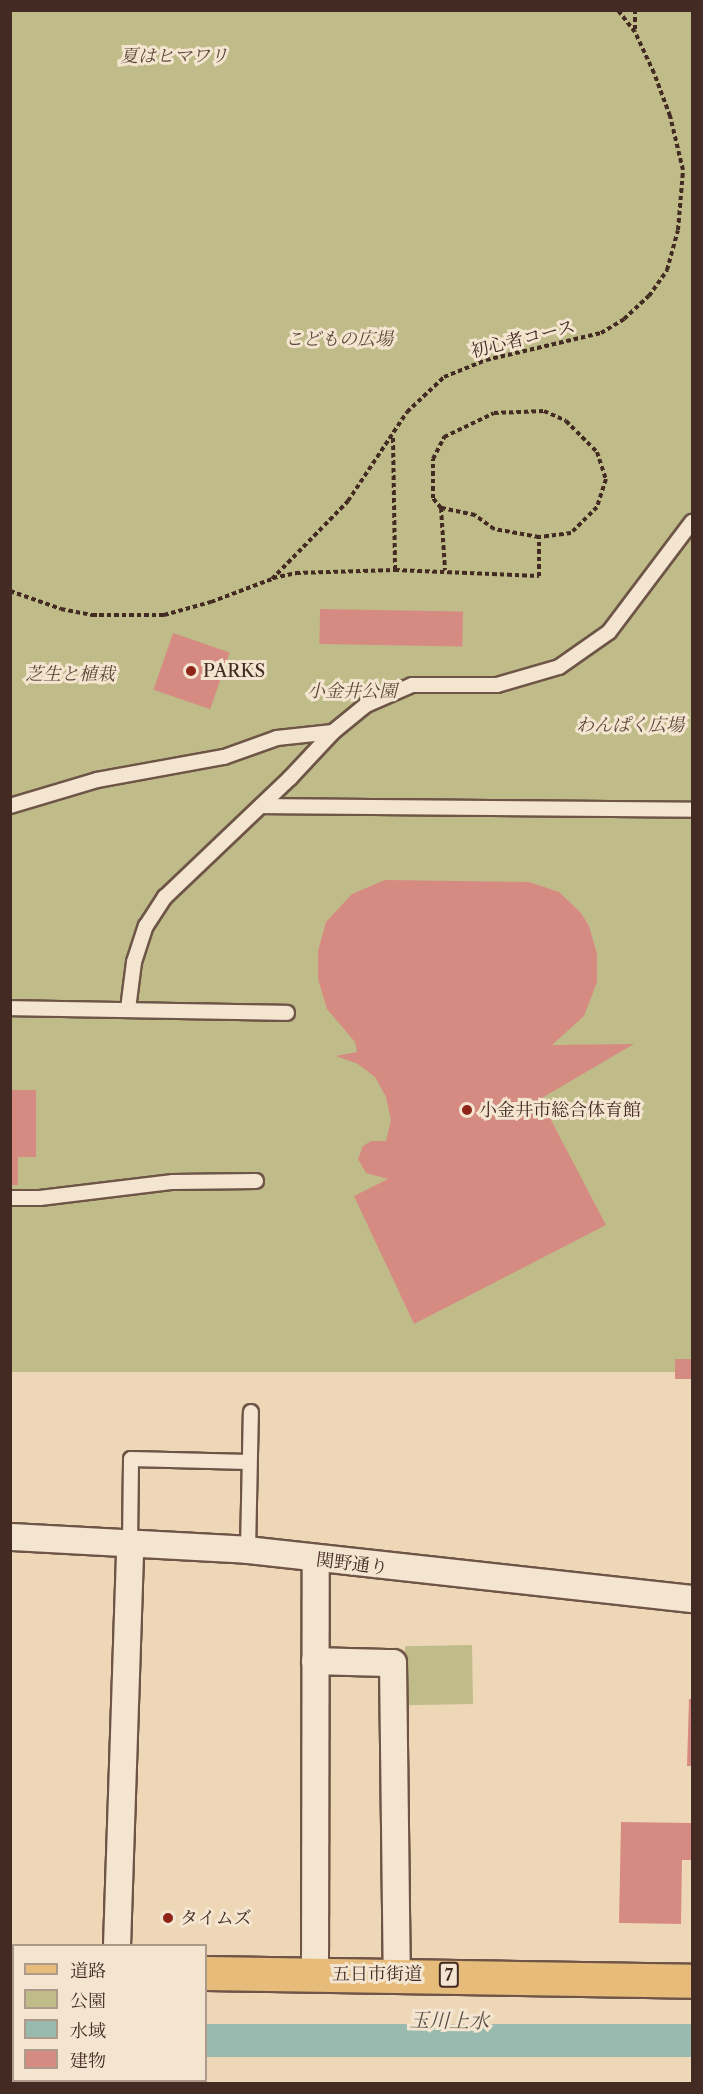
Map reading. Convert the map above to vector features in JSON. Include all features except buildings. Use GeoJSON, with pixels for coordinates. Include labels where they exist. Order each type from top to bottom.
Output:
{"type":"FeatureCollection","features":[{"type":"Feature","properties":{"kind":"main road","name":"五日市街道"},"geometry":{"type":"LineString","coordinates":[[207,1973],[397,1974],[693,1981]]}},
{"type":"Feature","properties":{"kind":"street","name":"関野通り"},"geometry":{"type":"LineString","coordinates":[[10,1537],[248,1550],[316,1560],[693,1599]]}},
{"type":"Feature","properties":{"kind":"street"},"geometry":{"type":"LineString","coordinates":[[117,1944],[130,1544]]}},
{"type":"Feature","properties":{"kind":"street"},"geometry":{"type":"LineString","coordinates":[[315,1975],[316,1560]]}},
{"type":"Feature","properties":{"kind":"street"},"geometry":{"type":"LineString","coordinates":[[315,1661],[393,1663],[397,1974]]}},
{"type":"Feature","properties":{"kind":"lane"},"geometry":{"type":"LineString","coordinates":[[128,1009],[134,962],[146,926],[165,897],[198,863],[261,806],[333,732],[366,705],[412,685],[497,685],[559,667],[609,632],[693,522]]}},
{"type":"Feature","properties":{"kind":"lane"},"geometry":{"type":"LineString","coordinates":[[10,806],[97,780],[224,757],[277,738],[333,732]]}},
{"type":"Feature","properties":{"kind":"lane"},"geometry":{"type":"LineString","coordinates":[[261,806],[693,810]]}},
{"type":"Feature","properties":{"kind":"lane"},"geometry":{"type":"LineString","coordinates":[[10,1008],[287,1013]]}},
{"type":"Feature","properties":{"kind":"lane"},"geometry":{"type":"LineString","coordinates":[[10,1198],[173,1182],[256,1181]]}},
{"type":"Feature","properties":{"kind":"lane"},"geometry":{"type":"LineString","coordinates":[[248,1550],[251,1412]]}},
{"type":"Feature","properties":{"kind":"lane"},"geometry":{"type":"LineString","coordinates":[[130,1544],[131,1459],[249,1462]]}},
{"type":"Feature","properties":{"kind":"path","name":"初心者コース"},"geometry":{"type":"LineString","coordinates":[[10,591],[61,609],[92,615],[164,615],[212,602],[272,579],[348,501],[407,412],[444,377],[486,360],[602,333],[624,319],[649,296],[667,270],[678,230],[683,170],[670,116],[635,32],[618,10]]}},
{"type":"Feature","properties":{"kind":"path"},"geometry":{"type":"LineString","coordinates":[[635,10],[635,32]]}},
{"type":"Feature","properties":{"kind":"path"},"geometry":{"type":"LineString","coordinates":[[441,508],[475,515],[494,529],[539,537],[571,533],[597,507],[606,479],[597,452],[566,421],[543,411],[494,413],[444,437],[433,459],[433,498],[441,508],[445,570]]}},
{"type":"Feature","properties":{"kind":"path"},"geometry":{"type":"LineString","coordinates":[[393,436],[395,570]]}},
{"type":"Feature","properties":{"kind":"path"},"geometry":{"type":"LineString","coordinates":[[272,579],[296,573],[395,570],[445,570],[539,576],[539,537]]}},
{"type":"Feature","properties":{"kind":"path"},"geometry":{"type":"LineString","coordinates":[[21,2082],[42,2084]]}},
{"type":"Feature","properties":{"kind":"green space","name":"小金井公園"},"geometry":{"type":"Polygon","coordinates":[[[11,11],[692,11],[692,1372],[11,1372],[11,11]]]}},
{"type":"Feature","properties":{"kind":"green space"},"geometry":{"type":"Polygon","coordinates":[[[472,1645],[473,1704],[406,1705],[405,1646],[472,1645]]]}},
{"type":"Feature","properties":{"kind":"water"},"geometry":{"type":"Polygon","coordinates":[[[207,2024],[692,2024],[692,2057],[207,2057],[207,2024]]]}},
{"type":"Feature","properties":{"kind":"place","name":"PARKS"},"geometry":{"type":"Point","coordinates":[191,671]}},
{"type":"Feature","properties":{"kind":"place","name":"小金井市総合体育館"},"geometry":{"type":"Point","coordinates":[467,1110]}},
{"type":"Feature","properties":{"kind":"place","name":"タイムズ"},"geometry":{"type":"Point","coordinates":[168,1918]}},
{"type":"Feature","properties":{"kind":"park label","name":"夏はヒマワリ"},"geometry":{"type":"Point","coordinates":[174,56]}},
{"type":"Feature","properties":{"kind":"park label","name":"こどもの広場"},"geometry":{"type":"Point","coordinates":[339,339]}},
{"type":"Feature","properties":{"kind":"park label","name":"芝生と植栽"},"geometry":{"type":"Point","coordinates":[70,674]}},
{"type":"Feature","properties":{"kind":"park label","name":"わんぱく広場"},"geometry":{"type":"Point","coordinates":[630,725]}},
{"type":"Feature","properties":{"kind":"water label","name":"玉川上水"},"geometry":{"type":"Point","coordinates":[449,2021]}}]}
